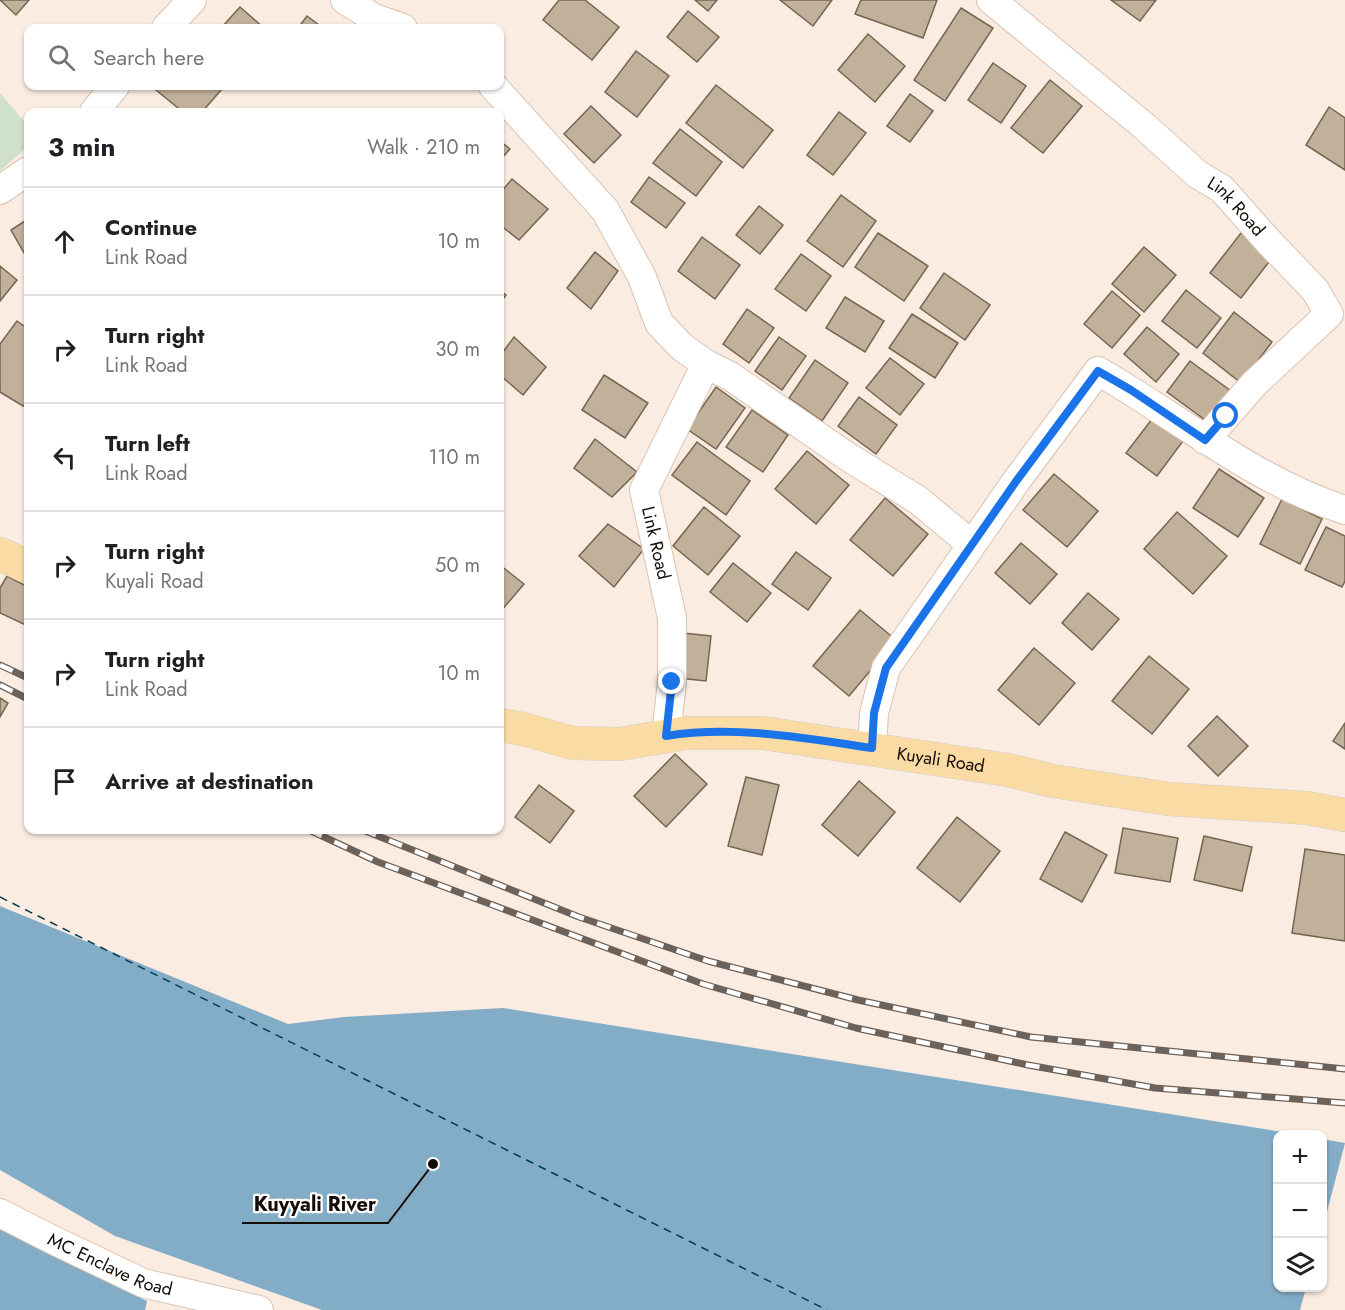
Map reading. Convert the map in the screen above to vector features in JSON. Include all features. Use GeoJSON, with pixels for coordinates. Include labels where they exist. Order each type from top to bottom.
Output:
{"type":"FeatureCollection","features":[{"type":"Feature","properties":{"kind":"main road"},"geometry":{"type":"LineString","coordinates":[[0,554],[24,565]]}},
{"type":"Feature","properties":{"kind":"main road","name":"Kuyali Road"},"geometry":{"type":"LineString","coordinates":[[504,727],[523,729],[573,743],[620,744],[685,733],[763,733],[1008,770],[1053,781],[1169,799],[1307,808],[1345,815]]}},
{"type":"Feature","properties":{"kind":"street"},"geometry":{"type":"LineString","coordinates":[[170,24],[192,0]]}},
{"type":"Feature","properties":{"kind":"street"},"geometry":{"type":"LineString","coordinates":[[345,0],[374,18],[391,24]]}},
{"type":"Feature","properties":{"kind":"street","name":"Link Road"},"geometry":{"type":"LineString","coordinates":[[991,0],[1144,126],[1197,174],[1222,189],[1268,242],[1315,290],[1329,314],[1254,384],[1205,440]]}},
{"type":"Feature","properties":{"kind":"street"},"geometry":{"type":"LineString","coordinates":[[97,108],[112,90]]}},
{"type":"Feature","properties":{"kind":"street"},"geometry":{"type":"LineString","coordinates":[[497,90],[605,210],[642,277],[659,323],[682,347],[706,364],[730,376],[848,457],[918,500],[971,544]]}},
{"type":"Feature","properties":{"kind":"street"},"geometry":{"type":"LineString","coordinates":[[0,190],[24,174]]}},
{"type":"Feature","properties":{"kind":"street","name":"Link Road"},"geometry":{"type":"LineString","coordinates":[[666,736],[672,682],[672,618],[644,490],[706,364]]}},
{"type":"Feature","properties":{"kind":"street"},"geometry":{"type":"LineString","coordinates":[[872,748],[874,713],[886,668],[971,544],[1098,371],[1265,476],[1316,500],[1345,510]]}},
{"type":"Feature","properties":{"kind":"street","name":"MC Enclave Road"},"geometry":{"type":"LineString","coordinates":[[0,1213],[143,1283],[259,1310]]}},
{"type":"Feature","properties":{"kind":"green space"},"geometry":{"type":"Polygon","coordinates":[[[0,93],[24,121],[24,150],[0,171],[0,93]]]}},
{"type":"Feature","properties":{"kind":"water"},"geometry":{"type":"Polygon","coordinates":[[[0,906],[288,1024],[344,1017],[503,1008],[1273,1130],[1273,1292],[1305,1292],[1300,1310],[322,1310],[115,1236],[0,1170],[0,906]]]}},
{"type":"Feature","properties":{"kind":"water"},"geometry":{"type":"Polygon","coordinates":[[[1327,1140],[1345,1143],[1327,1212],[1327,1140]]]}},
{"type":"Feature","properties":{"kind":"water"},"geometry":{"type":"Polygon","coordinates":[[[0,1229],[147,1301],[145,1310],[0,1310],[0,1229]]]}},
{"type":"Feature","properties":{"kind":"building"},"geometry":{"type":"Polygon","coordinates":[[[0,0],[29,0],[16,15],[0,0]]]}},
{"type":"Feature","properties":{"kind":"building"},"geometry":{"type":"Polygon","coordinates":[[[559,0],[585,0],[619,27],[592,60],[543,20],[559,0]]]}},
{"type":"Feature","properties":{"kind":"building"},"geometry":{"type":"Polygon","coordinates":[[[695,0],[717,0],[708,11],[695,0]]]}},
{"type":"Feature","properties":{"kind":"building"},"geometry":{"type":"Polygon","coordinates":[[[780,0],[832,0],[813,26],[780,0]]]}},
{"type":"Feature","properties":{"kind":"building"},"geometry":{"type":"Polygon","coordinates":[[[861,0],[937,0],[923,38],[855,14],[861,0]]]}},
{"type":"Feature","properties":{"kind":"building"},"geometry":{"type":"Polygon","coordinates":[[[1111,0],[1156,0],[1140,21],[1111,0]]]}},
{"type":"Feature","properties":{"kind":"building"},"geometry":{"type":"Polygon","coordinates":[[[240,7],[259,24],[225,24],[240,7]]]}},
{"type":"Feature","properties":{"kind":"building"},"geometry":{"type":"Polygon","coordinates":[[[961,8],[993,28],[945,101],[914,80],[961,8]]]}},
{"type":"Feature","properties":{"kind":"building"},"geometry":{"type":"Polygon","coordinates":[[[688,11],[719,37],[697,62],[667,37],[688,11]]]}},
{"type":"Feature","properties":{"kind":"building"},"geometry":{"type":"Polygon","coordinates":[[[307,16],[318,24],[301,24],[307,16]]]}},
{"type":"Feature","properties":{"kind":"building"},"geometry":{"type":"Polygon","coordinates":[[[868,34],[905,66],[875,102],[838,70],[868,34]]]}},
{"type":"Feature","properties":{"kind":"building"},"geometry":{"type":"Polygon","coordinates":[[[636,51],[669,76],[637,117],[605,92],[636,51]]]}},
{"type":"Feature","properties":{"kind":"building"},"geometry":{"type":"Polygon","coordinates":[[[993,63],[1026,86],[1001,123],[968,100],[993,63]]]}},
{"type":"Feature","properties":{"kind":"building"},"geometry":{"type":"Polygon","coordinates":[[[1050,80],[1082,106],[1043,153],[1011,128],[1050,80]]]}},
{"type":"Feature","properties":{"kind":"building"},"geometry":{"type":"Polygon","coordinates":[[[716,85],[773,130],[743,168],[686,123],[716,85]]]}},
{"type":"Feature","properties":{"kind":"building"},"geometry":{"type":"Polygon","coordinates":[[[156,90],[221,90],[205,108],[178,108],[156,90]]]}},
{"type":"Feature","properties":{"kind":"building"},"geometry":{"type":"Polygon","coordinates":[[[910,94],[933,111],[910,142],[887,126],[910,94]]]}},
{"type":"Feature","properties":{"kind":"building"},"geometry":{"type":"Polygon","coordinates":[[[591,106],[621,135],[594,163],[564,134],[591,106]]]}},
{"type":"Feature","properties":{"kind":"building"},"geometry":{"type":"Polygon","coordinates":[[[1329,107],[1345,118],[1345,170],[1306,145],[1329,107]]]}},
{"type":"Feature","properties":{"kind":"building"},"geometry":{"type":"Polygon","coordinates":[[[839,112],[866,133],[833,175],[807,155],[839,112]]]}},
{"type":"Feature","properties":{"kind":"building"},"geometry":{"type":"Polygon","coordinates":[[[680,129],[722,162],[696,196],[653,163],[680,129]]]}},
{"type":"Feature","properties":{"kind":"building"},"geometry":{"type":"Polygon","coordinates":[[[504,144],[510,149],[504,156],[504,144]]]}},
{"type":"Feature","properties":{"kind":"building"},"geometry":{"type":"Polygon","coordinates":[[[649,177],[685,203],[666,228],[631,202],[649,177]]]}},
{"type":"Feature","properties":{"kind":"building"},"geometry":{"type":"Polygon","coordinates":[[[512,179],[548,209],[519,240],[504,228],[504,188],[512,179]]]}},
{"type":"Feature","properties":{"kind":"building"},"geometry":{"type":"Polygon","coordinates":[[[841,195],[876,221],[843,267],[807,241],[841,195]]]}},
{"type":"Feature","properties":{"kind":"building"},"geometry":{"type":"Polygon","coordinates":[[[759,206],[783,225],[760,254],[736,235],[759,206]]]}},
{"type":"Feature","properties":{"kind":"building"},"geometry":{"type":"Polygon","coordinates":[[[24,222],[24,253],[11,230],[24,222]]]}},
{"type":"Feature","properties":{"kind":"building"},"geometry":{"type":"Polygon","coordinates":[[[878,233],[928,266],[904,301],[855,267],[878,233]]]}},
{"type":"Feature","properties":{"kind":"building"},"geometry":{"type":"Polygon","coordinates":[[[1241,233],[1272,258],[1241,298],[1210,273],[1241,233]]]}},
{"type":"Feature","properties":{"kind":"building"},"geometry":{"type":"Polygon","coordinates":[[[702,237],[740,265],[715,299],[678,271],[702,237]]]}},
{"type":"Feature","properties":{"kind":"building"},"geometry":{"type":"Polygon","coordinates":[[[1144,247],[1176,275],[1144,312],[1112,284],[1144,247]]]}},
{"type":"Feature","properties":{"kind":"building"},"geometry":{"type":"Polygon","coordinates":[[[595,252],[618,271],[591,309],[567,288],[595,252]]]}},
{"type":"Feature","properties":{"kind":"building"},"geometry":{"type":"Polygon","coordinates":[[[801,254],[831,276],[806,311],[775,289],[801,254]]]}},
{"type":"Feature","properties":{"kind":"building"},"geometry":{"type":"Polygon","coordinates":[[[0,266],[17,280],[0,301],[0,266]]]}},
{"type":"Feature","properties":{"kind":"building"},"geometry":{"type":"Polygon","coordinates":[[[944,273],[990,305],[965,340],[920,308],[944,273]]]}},
{"type":"Feature","properties":{"kind":"building"},"geometry":{"type":"Polygon","coordinates":[[[1186,290],[1221,318],[1197,348],[1162,321],[1186,290]]]}},
{"type":"Feature","properties":{"kind":"building"},"geometry":{"type":"Polygon","coordinates":[[[1112,291],[1140,315],[1112,348],[1084,324],[1112,291]]]}},
{"type":"Feature","properties":{"kind":"building"},"geometry":{"type":"Polygon","coordinates":[[[845,297],[884,321],[865,352],[826,328],[845,297]]]}},
{"type":"Feature","properties":{"kind":"building"},"geometry":{"type":"Polygon","coordinates":[[[747,309],[774,328],[749,363],[723,344],[747,309]]]}},
{"type":"Feature","properties":{"kind":"building"},"geometry":{"type":"Polygon","coordinates":[[[1234,312],[1272,342],[1241,383],[1203,353],[1234,312]]]}},
{"type":"Feature","properties":{"kind":"building"},"geometry":{"type":"Polygon","coordinates":[[[912,314],[958,343],[935,378],[889,348],[912,314]]]}},
{"type":"Feature","properties":{"kind":"building"},"geometry":{"type":"Polygon","coordinates":[[[17,321],[24,326],[23,406],[0,392],[0,344],[17,321]]]}},
{"type":"Feature","properties":{"kind":"building"},"geometry":{"type":"Polygon","coordinates":[[[1147,327],[1179,354],[1156,382],[1124,354],[1147,327]]]}},
{"type":"Feature","properties":{"kind":"building"},"geometry":{"type":"Polygon","coordinates":[[[514,337],[546,367],[523,395],[504,378],[504,351],[514,337]]]}},
{"type":"Feature","properties":{"kind":"building"},"geometry":{"type":"Polygon","coordinates":[[[779,337],[806,356],[782,390],[755,371],[779,337]]]}},
{"type":"Feature","properties":{"kind":"building"},"geometry":{"type":"Polygon","coordinates":[[[890,358],[924,384],[900,415],[866,388],[890,358]]]}},
{"type":"Feature","properties":{"kind":"building"},"geometry":{"type":"Polygon","coordinates":[[[815,360],[848,383],[822,421],[789,398],[815,360]]]}},
{"type":"Feature","properties":{"kind":"building"},"geometry":{"type":"Polygon","coordinates":[[[1190,361],[1235,394],[1212,425],[1167,392],[1190,361]]]}},
{"type":"Feature","properties":{"kind":"building"},"geometry":{"type":"Polygon","coordinates":[[[604,375],[648,403],[625,438],[582,410],[604,375]]]}},
{"type":"Feature","properties":{"kind":"building"},"geometry":{"type":"Polygon","coordinates":[[[716,387],[745,408],[716,449],[687,429],[716,387]]]}},
{"type":"Feature","properties":{"kind":"building"},"geometry":{"type":"Polygon","coordinates":[[[859,397],[897,425],[876,454],[838,426],[859,397]]]}},
{"type":"Feature","properties":{"kind":"building"},"geometry":{"type":"Polygon","coordinates":[[[752,410],[788,435],[763,472],[726,447],[752,410]]]}},
{"type":"Feature","properties":{"kind":"building"},"geometry":{"type":"Polygon","coordinates":[[[1152,419],[1183,441],[1157,476],[1126,453],[1152,419]]]}},
{"type":"Feature","properties":{"kind":"building"},"geometry":{"type":"Polygon","coordinates":[[[595,439],[637,472],[612,497],[574,468],[595,439]]]}},
{"type":"Feature","properties":{"kind":"building"},"geometry":{"type":"Polygon","coordinates":[[[697,442],[750,481],[726,515],[672,475],[697,442]]]}},
{"type":"Feature","properties":{"kind":"building"},"geometry":{"type":"Polygon","coordinates":[[[807,451],[849,485],[816,524],[775,489],[807,451]]]}},
{"type":"Feature","properties":{"kind":"building"},"geometry":{"type":"Polygon","coordinates":[[[1219,469],[1264,498],[1238,537],[1193,508],[1219,469]]]}},
{"type":"Feature","properties":{"kind":"building"},"geometry":{"type":"Polygon","coordinates":[[[1054,474],[1098,511],[1067,547],[1023,510],[1054,474]]]}},
{"type":"Feature","properties":{"kind":"building"},"geometry":{"type":"Polygon","coordinates":[[[885,498],[928,534],[893,576],[850,540],[885,498]]]}},
{"type":"Feature","properties":{"kind":"building"},"geometry":{"type":"Polygon","coordinates":[[[1282,499],[1322,519],[1300,564],[1260,544],[1282,499]]]}},
{"type":"Feature","properties":{"kind":"building"},"geometry":{"type":"Polygon","coordinates":[[[704,507],[740,536],[708,575],[673,546],[704,507]]]}},
{"type":"Feature","properties":{"kind":"building"},"geometry":{"type":"Polygon","coordinates":[[[1177,512],[1227,556],[1193,594],[1144,549],[1177,512]]]}},
{"type":"Feature","properties":{"kind":"building"},"geometry":{"type":"Polygon","coordinates":[[[608,524],[644,549],[614,587],[579,556],[608,524]]]}},
{"type":"Feature","properties":{"kind":"building"},"geometry":{"type":"Polygon","coordinates":[[[1326,527],[1345,536],[1345,581],[1342,587],[1305,570],[1326,527]]]}},
{"type":"Feature","properties":{"kind":"building"},"geometry":{"type":"Polygon","coordinates":[[[1021,543],[1057,574],[1030,604],[995,573],[1021,543]]]}},
{"type":"Feature","properties":{"kind":"building"},"geometry":{"type":"Polygon","coordinates":[[[796,552],[831,578],[808,610],[772,584],[796,552]]]}},
{"type":"Feature","properties":{"kind":"building"},"geometry":{"type":"Polygon","coordinates":[[[733,563],[771,593],[747,622],[710,592],[733,563]]]}},
{"type":"Feature","properties":{"kind":"building"},"geometry":{"type":"Polygon","coordinates":[[[504,568],[524,584],[504,607],[504,568]]]}},
{"type":"Feature","properties":{"kind":"building"},"geometry":{"type":"Polygon","coordinates":[[[7,576],[24,585],[24,624],[0,613],[0,588],[7,576]]]}},
{"type":"Feature","properties":{"kind":"building"},"geometry":{"type":"Polygon","coordinates":[[[1088,593],[1119,619],[1092,650],[1062,623],[1088,593]]]}},
{"type":"Feature","properties":{"kind":"building"},"geometry":{"type":"Polygon","coordinates":[[[860,610],[896,640],[849,696],[813,666],[860,610]]]}},
{"type":"Feature","properties":{"kind":"building"},"geometry":{"type":"Polygon","coordinates":[[[683,633],[711,636],[706,681],[678,678],[683,633]]]}},
{"type":"Feature","properties":{"kind":"building"},"geometry":{"type":"Polygon","coordinates":[[[1034,648],[1075,683],[1039,725],[998,690],[1034,648]]]}},
{"type":"Feature","properties":{"kind":"building"},"geometry":{"type":"Polygon","coordinates":[[[1149,656],[1189,689],[1152,734],[1112,701],[1149,656]]]}},
{"type":"Feature","properties":{"kind":"building"},"geometry":{"type":"Polygon","coordinates":[[[0,698],[8,703],[0,717],[0,698]]]}},
{"type":"Feature","properties":{"kind":"building"},"geometry":{"type":"Polygon","coordinates":[[[1217,716],[1248,746],[1218,776],[1188,746],[1217,716]]]}},
{"type":"Feature","properties":{"kind":"building"},"geometry":{"type":"Polygon","coordinates":[[[1345,723],[1345,749],[1333,741],[1345,723]]]}},
{"type":"Feature","properties":{"kind":"building"},"geometry":{"type":"Polygon","coordinates":[[[675,754],[707,784],[666,827],[634,796],[675,754]]]}},
{"type":"Feature","properties":{"kind":"building"},"geometry":{"type":"Polygon","coordinates":[[[746,777],[779,785],[762,855],[728,846],[746,777]]]}},
{"type":"Feature","properties":{"kind":"building"},"geometry":{"type":"Polygon","coordinates":[[[859,781],[895,812],[858,856],[822,825],[859,781]]]}},
{"type":"Feature","properties":{"kind":"building"},"geometry":{"type":"Polygon","coordinates":[[[539,785],[574,811],[550,843],[515,817],[539,785]]]}},
{"type":"Feature","properties":{"kind":"building"},"geometry":{"type":"Polygon","coordinates":[[[957,817],[1000,851],[960,902],[917,868],[957,817]]]}},
{"type":"Feature","properties":{"kind":"building"},"geometry":{"type":"Polygon","coordinates":[[[1123,828],[1178,838],[1170,882],[1115,873],[1123,828]]]}},
{"type":"Feature","properties":{"kind":"building"},"geometry":{"type":"Polygon","coordinates":[[[1065,832],[1107,855],[1082,902],[1040,879],[1065,832]]]}},
{"type":"Feature","properties":{"kind":"building"},"geometry":{"type":"Polygon","coordinates":[[[1204,836],[1252,847],[1242,891],[1194,880],[1204,836]]]}},
{"type":"Feature","properties":{"kind":"building"},"geometry":{"type":"Polygon","coordinates":[[[1305,849],[1345,855],[1345,941],[1292,933],[1305,849]]]}},
{"type":"Feature","properties":{"kind":"ferry route"},"geometry":{"type":"LineString","coordinates":[[0,897],[827,1310]]}},
{"type":"Feature","properties":{"kind":"railway"},"geometry":{"type":"LineString","coordinates":[[0,665],[24,676]]}},
{"type":"Feature","properties":{"kind":"railway"},"geometry":{"type":"LineString","coordinates":[[0,685],[24,697]]}},
{"type":"Feature","properties":{"kind":"railway"},"geometry":{"type":"LineString","coordinates":[[318,834],[378,862],[703,984],[856,1028],[1028,1065],[1155,1088],[1345,1103]]}},
{"type":"Feature","properties":{"kind":"railway"},"geometry":{"type":"LineString","coordinates":[[373,834],[579,917],[708,961],[858,1000],[1031,1037],[1345,1069]]}},
{"type":"Feature","properties":{"kind":"place","name":"Kuyyali River"},"geometry":{"type":"Point","coordinates":[433,1164]}},
{"type":"Feature","properties":{"kind":"route"},"geometry":{"type":"LineString","coordinates":[[672,682],[666,736],[685,733],[763,733],[872,748],[874,713],[886,668],[1017,480],[1098,371],[1186,425],[1205,440],[1226,416]]}}]}
